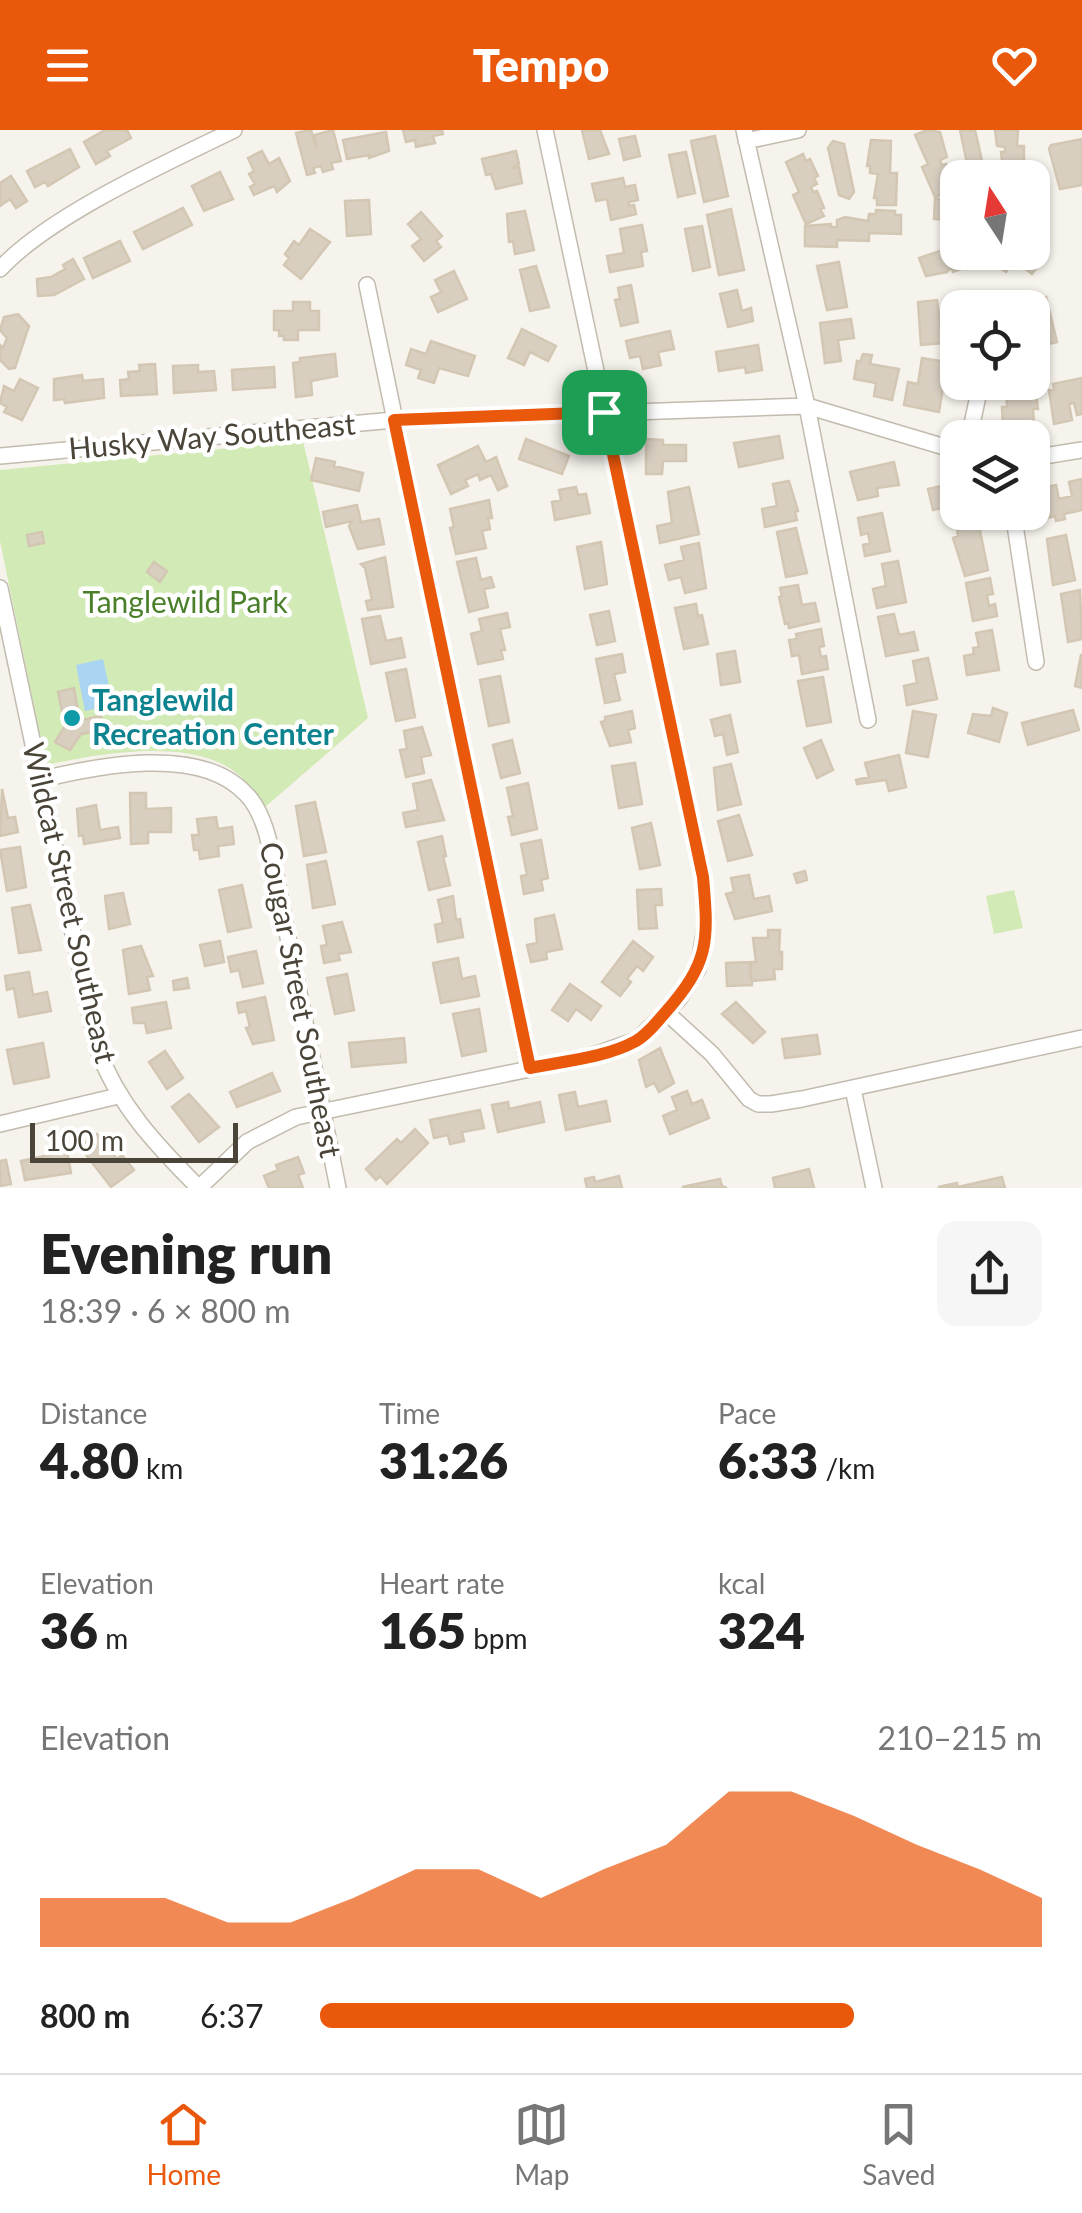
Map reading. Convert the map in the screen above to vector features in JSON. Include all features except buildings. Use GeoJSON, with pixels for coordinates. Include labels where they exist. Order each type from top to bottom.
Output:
{"type":"FeatureCollection","features":[{"type":"Feature","properties":{"kind":"street"},"geometry":{"type":"LineString","coordinates":[[0,270],[22,248],[84,209],[234,130]]}},
{"type":"Feature","properties":{"kind":"street"},"geometry":{"type":"LineString","coordinates":[[199,1188],[248,1142],[296,1117],[530,1068],[637,1040],[680,999],[698,969],[706,917],[703,877],[545,130]]}},
{"type":"Feature","properties":{"kind":"street"},"geometry":{"type":"LineString","coordinates":[[798,130],[745,135],[807,406],[868,720]]}},
{"type":"Feature","properties":{"kind":"street"},"geometry":{"type":"LineString","coordinates":[[366,285],[530,1068]]}},
{"type":"Feature","properties":{"kind":"street","name":"Husky Way Southeast"},"geometry":{"type":"LineString","coordinates":[[0,456],[394,420],[807,406],[940,446]]}},
{"type":"Feature","properties":{"kind":"street"},"geometry":{"type":"LineString","coordinates":[[1050,455],[1082,450]]}},
{"type":"Feature","properties":{"kind":"street"},"geometry":{"type":"LineString","coordinates":[[1015,530],[1036,662]]}},
{"type":"Feature","properties":{"kind":"street","name":"Wildcat Street Southeast"},"geometry":{"type":"LineString","coordinates":[[0,588],[91,1028],[118,1096],[164,1153],[199,1188]]}},
{"type":"Feature","properties":{"kind":"street","name":"Cougar Street Southeast"},"geometry":{"type":"LineString","coordinates":[[39,780],[141,762],[216,773],[246,793],[264,822],[269,842],[338,1188]]}},
{"type":"Feature","properties":{"kind":"street"},"geometry":{"type":"LineString","coordinates":[[666,1012],[758,1104],[853,1088],[1082,1038]]}},
{"type":"Feature","properties":{"kind":"street"},"geometry":{"type":"LineString","coordinates":[[853,1088],[874,1188]]}},
{"type":"Feature","properties":{"kind":"street"},"geometry":{"type":"LineString","coordinates":[[0,1124],[118,1096]]}},
{"type":"Feature","properties":{"kind":"green space","name":"Tanglewild Park"},"geometry":{"type":"Polygon","coordinates":[[[303,441],[368,718],[264,808],[241,777],[222,764],[199,756],[147,751],[46,765],[0,541],[0,470],[303,441]]]}},
{"type":"Feature","properties":{"kind":"green space"},"geometry":{"type":"Polygon","coordinates":[[[1014,890],[1023,928],[994,934],[986,896],[1014,890]]]}},
{"type":"Feature","properties":{"kind":"water"},"geometry":{"type":"Polygon","coordinates":[[[103,659],[113,705],[85,711],[76,665],[103,659]]]}},
{"type":"Feature","properties":{"kind":"place","name":"Tanglewild Recreation Center"},"geometry":{"type":"Point","coordinates":[72,718]}},
{"type":"Feature","properties":{"kind":"route"},"geometry":{"type":"LineString","coordinates":[[604,412],[703,877],[705,938],[691,984],[652,1029],[618,1048],[530,1068],[394,420],[604,412]]}}]}
